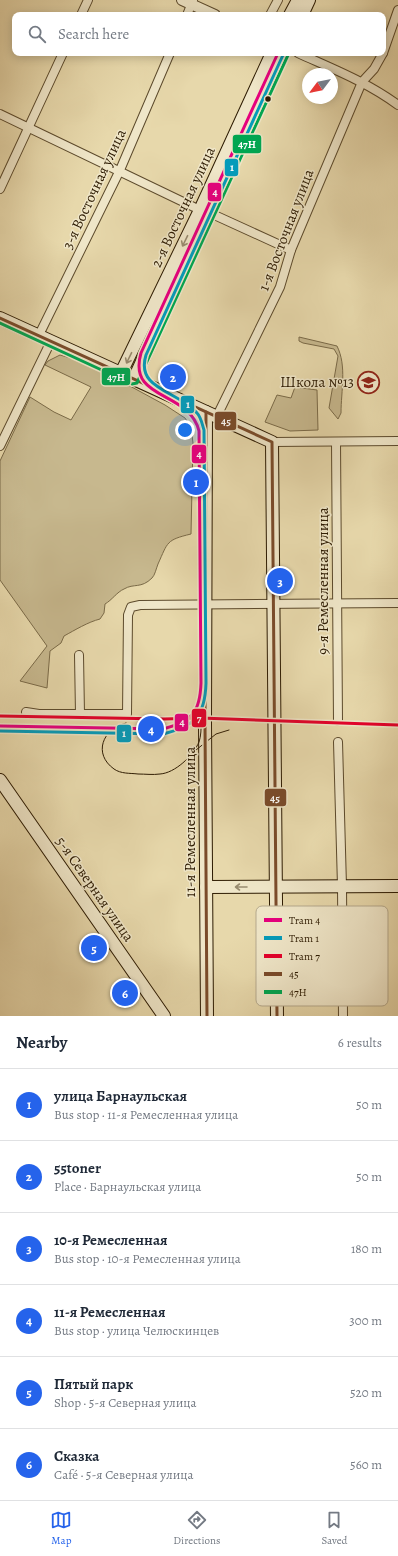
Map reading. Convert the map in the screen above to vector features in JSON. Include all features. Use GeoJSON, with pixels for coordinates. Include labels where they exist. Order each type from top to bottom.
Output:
{"type":"FeatureCollection","features":[{"type":"Feature","properties":{"kind":"main road"},"geometry":{"type":"LineString","coordinates":[[292,12],[298,0]]}},
{"type":"Feature","properties":{"kind":"main road"},"geometry":{"type":"LineString","coordinates":[[303,12],[309,0]]}},
{"type":"Feature","properties":{"kind":"main road","name":"2-я Восточная улица"},"geometry":{"type":"LineString","coordinates":[[134,379],[271,56]]}},
{"type":"Feature","properties":{"kind":"main road","name":"2-я Восточная улица"},"geometry":{"type":"LineString","coordinates":[[121,373],[205,212],[282,56]]}},
{"type":"Feature","properties":{"kind":"main road"},"geometry":{"type":"LineString","coordinates":[[0,318],[272,442],[276,906]]}},
{"type":"Feature","properties":{"kind":"main road","name":"11-я Ремесленная улица"},"geometry":{"type":"LineString","coordinates":[[207,1016],[205,604],[211,415]]}},
{"type":"Feature","properties":{"kind":"main road","name":"5-я Северная улица"},"geometry":{"type":"LineString","coordinates":[[0,780],[161,1011],[168,1016]]}},
{"type":"Feature","properties":{"kind":"main road"},"geometry":{"type":"LineString","coordinates":[[206,887],[276,888],[398,886]]}},
{"type":"Feature","properties":{"kind":"main road"},"geometry":{"type":"LineString","coordinates":[[200,1016],[207,1000]]}},
{"type":"Feature","properties":{"kind":"main road"},"geometry":{"type":"LineString","coordinates":[[277,1006],[277,1016]]}},
{"type":"Feature","properties":{"kind":"street"},"geometry":{"type":"LineString","coordinates":[[82,12],[88,0]]}},
{"type":"Feature","properties":{"kind":"street"},"geometry":{"type":"LineString","coordinates":[[272,12],[278,0]]}},
{"type":"Feature","properties":{"kind":"street"},"geometry":{"type":"LineString","coordinates":[[187,12],[189,1],[209,12]]}},
{"type":"Feature","properties":{"kind":"street","name":"1-я Восточная улица"},"geometry":{"type":"LineString","coordinates":[[386,44],[398,10]]}},
{"type":"Feature","properties":{"kind":"street"},"geometry":{"type":"LineString","coordinates":[[0,189],[62,56]]}},
{"type":"Feature","properties":{"kind":"street","name":"3-я Восточная улица"},"geometry":{"type":"LineString","coordinates":[[39,335],[120,170],[169,56]]}},
{"type":"Feature","properties":{"kind":"street"},"geometry":{"type":"LineString","coordinates":[[305,56],[362,82],[381,92],[398,105]]}},
{"type":"Feature","properties":{"kind":"street","name":"1-я Восточная улица"},"geometry":{"type":"LineString","coordinates":[[211,415],[280,287],[291,250],[362,82],[374,69],[381,56]]}},
{"type":"Feature","properties":{"kind":"street"},"geometry":{"type":"LineString","coordinates":[[0,114],[120,170],[205,212],[291,250]]}},
{"type":"Feature","properties":{"kind":"street"},"geometry":{"type":"LineString","coordinates":[[0,446],[51,341]]}},
{"type":"Feature","properties":{"kind":"street"},"geometry":{"type":"LineString","coordinates":[[272,442],[398,441]]}},
{"type":"Feature","properties":{"kind":"street","name":"9-я Ремесленная улица"},"geometry":{"type":"LineString","coordinates":[[336,442],[338,721]]}},
{"type":"Feature","properties":{"kind":"street"},"geometry":{"type":"LineString","coordinates":[[26,712],[39,714],[127,714],[128,615],[131,607],[140,605],[205,604],[398,603]]}},
{"type":"Feature","properties":{"kind":"street"},"geometry":{"type":"LineString","coordinates":[[79,655],[80,714]]}},
{"type":"Feature","properties":{"kind":"street"},"geometry":{"type":"LineString","coordinates":[[338,742],[342,906]]}},
{"type":"Feature","properties":{"kind":"shaded area"},"geometry":{"type":"Polygon","coordinates":[[[299,337],[337,346],[343,370],[341,413],[338,419],[329,408],[338,356],[334,349],[303,343],[299,341],[299,337]]]}},
{"type":"Feature","properties":{"kind":"shaded area"},"geometry":{"type":"Polygon","coordinates":[[[60,355],[93,366],[165,405],[185,418],[191,427],[193,443],[191,534],[172,540],[166,546],[152,578],[144,584],[131,586],[121,590],[105,604],[104,613],[100,619],[86,624],[64,636],[61,643],[50,651],[47,688],[20,681],[47,646],[0,580],[0,461],[30,397],[54,412],[71,420],[91,387],[45,365],[48,361],[60,355]]]}},
{"type":"Feature","properties":{"kind":"shaded area"},"geometry":{"type":"Polygon","coordinates":[[[295,387],[317,390],[318,430],[290,431],[265,422],[277,395],[291,398],[295,387]]]}},
{"type":"Feature","properties":{"kind":"tram line","name":"4"},"geometry":{"type":"LineString","coordinates":[[0,726],[163,729],[188,719],[196,709],[199,702],[201,683],[199,431],[193,418],[184,408],[161,395],[143,380],[139,368],[141,353],[277,56]]}},
{"type":"Feature","properties":{"kind":"tram line","name":"1"},"geometry":{"type":"LineString","coordinates":[[0,731],[163,734],[174,731],[190,723],[200,712],[203,704],[206,683],[204,430],[197,413],[189,406],[153,383],[147,376],[144,367],[146,355],[283,56]]}},
{"type":"Feature","properties":{"kind":"tram line"},"geometry":{"type":"LineString","coordinates":[[126,723],[118,726],[106,736],[102,749],[108,763],[114,769],[123,773],[160,774],[172,771],[188,758],[199,742],[201,726],[201,696]]}},
{"type":"Feature","properties":{"kind":"tram line","name":"7"},"geometry":{"type":"LineString","coordinates":[[0,716],[164,719],[200,718],[398,725]]}},
{"type":"Feature","properties":{"kind":"tram line"},"geometry":{"type":"LineString","coordinates":[[196,750],[216,734],[229,730]]}},
{"type":"Feature","properties":{"kind":"transit line","name":"47Н"},"geometry":{"type":"LineString","coordinates":[[0,323],[132,384],[137,383],[288,56]]}},
{"type":"Feature","properties":{"kind":"transit line","name":"45"},"geometry":{"type":"LineString","coordinates":[[0,318],[272,442],[276,906]]}},
{"type":"Feature","properties":{"kind":"transit line","name":"45"},"geometry":{"type":"LineString","coordinates":[[206,412],[205,723],[207,1016]]}},
{"type":"Feature","properties":{"kind":"transit line","name":"45"},"geometry":{"type":"LineString","coordinates":[[277,1006],[277,1016]]}},
{"type":"Feature","properties":{"kind":"place","name":"55toner"},"geometry":{"type":"Point","coordinates":[173,377]}},
{"type":"Feature","properties":{"kind":"place","name":"Школа №13"},"geometry":{"type":"Point","coordinates":[369,382]}},
{"type":"Feature","properties":{"kind":"place","name":"улица Барнаульская"},"geometry":{"type":"Point","coordinates":[196,482]}},
{"type":"Feature","properties":{"kind":"place","name":"10-я Ремесленная"},"geometry":{"type":"Point","coordinates":[280,581]}},
{"type":"Feature","properties":{"kind":"place","name":"11-я Ремесленная"},"geometry":{"type":"Point","coordinates":[151,729]}},
{"type":"Feature","properties":{"kind":"place","name":"Пятый парк"},"geometry":{"type":"Point","coordinates":[94,948]}},
{"type":"Feature","properties":{"kind":"place","name":"Сказка"},"geometry":{"type":"Point","coordinates":[125,993]}}]}
